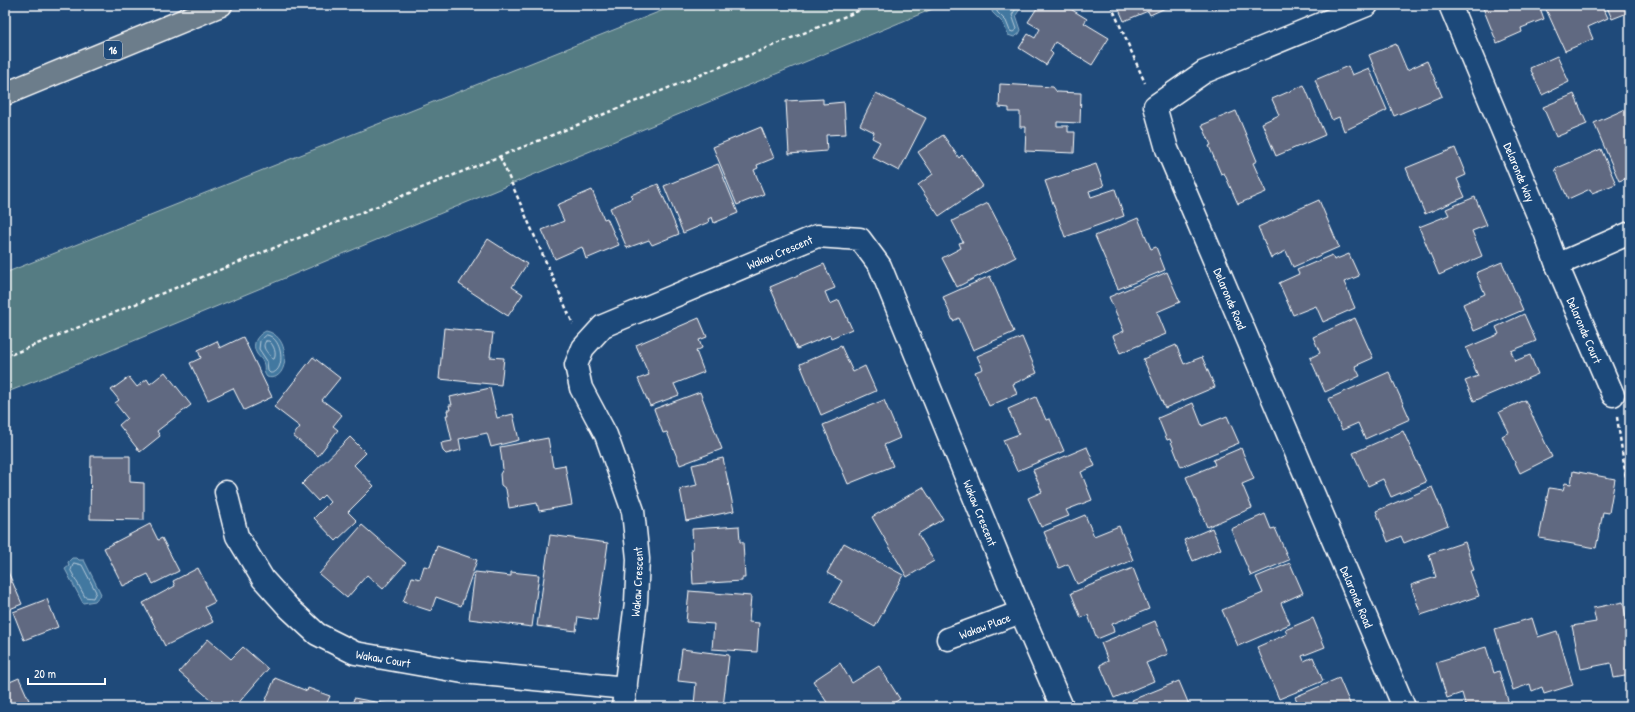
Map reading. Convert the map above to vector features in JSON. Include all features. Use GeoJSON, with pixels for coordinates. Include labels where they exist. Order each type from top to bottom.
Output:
{"type":"FeatureCollection","features":[{"type":"Feature","properties":{"kind":"highway","name":"16"},"geometry":{"type":"LineString","coordinates":[[5,94],[221,5]]}},
{"type":"Feature","properties":{"kind":"street"},"geometry":{"type":"LineString","coordinates":[[1155,106],[1204,72],[1366,5]]}},
{"type":"Feature","properties":{"kind":"street","name":"Delaronde Way"},"geometry":{"type":"LineString","coordinates":[[1450,5],[1545,232],[1557,265]]}},
{"type":"Feature","properties":{"kind":"street","name":"Delaronde Road"},"geometry":{"type":"LineString","coordinates":[[1155,106],[1167,149],[1404,707]]}},
{"type":"Feature","properties":{"kind":"street"},"geometry":{"type":"LineString","coordinates":[[1557,265],[1630,233]]}},
{"type":"Feature","properties":{"kind":"street","name":"Wakaw Crescent"},"geometry":{"type":"LineString","coordinates":[[624,697],[636,602],[638,566],[633,511],[606,435],[581,388],[576,365],[583,348],[603,326],[817,236],[860,239],[880,266],[1020,612],[1062,707]]}},
{"type":"Feature","properties":{"kind":"street","name":"Delaronde Court"},"geometry":{"type":"LineString","coordinates":[[1557,265],[1613,395]]}},
{"type":"Feature","properties":{"kind":"street","name":"Wakaw Court"},"geometry":{"type":"LineString","coordinates":[[226,492],[237,536],[263,579],[289,608],[317,634],[355,653],[463,672],[624,697]]}},
{"type":"Feature","properties":{"kind":"street","name":"Wakaw Place"},"geometry":{"type":"LineString","coordinates":[[948,639],[1020,612]]}},
{"type":"Feature","properties":{"kind":"path"},"geometry":{"type":"LineString","coordinates":[[5,357],[873,5]]}},
{"type":"Feature","properties":{"kind":"path"},"geometry":{"type":"LineString","coordinates":[[1111,5],[1155,106]]}},
{"type":"Feature","properties":{"kind":"path"},"geometry":{"type":"LineString","coordinates":[[500,157],[562,297]]}},
{"type":"Feature","properties":{"kind":"path"},"geometry":{"type":"LineString","coordinates":[[1613,395],[1623,449],[1630,505]]}},
{"type":"Feature","properties":{"kind":"green space"},"geometry":{"type":"Polygon","coordinates":[[[676,5],[942,5],[5,393],[5,273],[676,5]]]}},
{"type":"Feature","properties":{"kind":"water"},"geometry":{"type":"Polygon","coordinates":[[[995,5],[1023,5],[1016,15],[1021,30],[1019,34],[1014,37],[1008,35],[1003,23],[992,12],[995,5]]]}},
{"type":"Feature","properties":{"kind":"water"},"geometry":{"type":"Polygon","coordinates":[[[266,331],[275,335],[281,341],[284,350],[285,358],[283,367],[280,373],[274,377],[267,377],[264,371],[264,364],[255,350],[256,340],[266,331]]]}},
{"type":"Feature","properties":{"kind":"water"},"geometry":{"type":"Polygon","coordinates":[[[72,558],[84,560],[101,594],[95,601],[83,603],[65,569],[69,566],[68,562],[72,558]]]}},
{"type":"Feature","properties":{"kind":"building"},"geometry":{"type":"Polygon","coordinates":[[[1039,5],[1064,5],[1087,19],[1084,23],[1109,38],[1092,65],[1055,42],[1050,51],[1053,54],[1046,65],[1019,48],[1028,34],[1035,38],[1040,29],[1028,22],[1039,5]]]}},
{"type":"Feature","properties":{"kind":"building"},"geometry":{"type":"Polygon","coordinates":[[[1117,5],[1172,5],[1150,15],[1148,11],[1124,21],[1117,5]]]}},
{"type":"Feature","properties":{"kind":"building"},"geometry":{"type":"Polygon","coordinates":[[[1185,5],[1197,5],[1187,9],[1185,5]]]}},
{"type":"Feature","properties":{"kind":"building"},"geometry":{"type":"Polygon","coordinates":[[[1210,5],[1223,5],[1212,10],[1210,5]]]}},
{"type":"Feature","properties":{"kind":"building"},"geometry":{"type":"Polygon","coordinates":[[[1490,5],[1539,5],[1544,19],[1521,28],[1522,32],[1497,43],[1483,8],[1490,5]]]}},
{"type":"Feature","properties":{"kind":"building"},"geometry":{"type":"Polygon","coordinates":[[[1550,5],[1602,5],[1608,18],[1588,27],[1593,39],[1565,51],[1545,7],[1550,5]]]}},
{"type":"Feature","properties":{"kind":"building"},"geometry":{"type":"Polygon","coordinates":[[[1606,5],[1630,5],[1630,12],[1612,19],[1606,5]]]}},
{"type":"Feature","properties":{"kind":"building"},"geometry":{"type":"Polygon","coordinates":[[[1396,44],[1407,70],[1427,61],[1442,96],[1394,116],[1369,55],[1396,44]]]}},
{"type":"Feature","properties":{"kind":"building"},"geometry":{"type":"Polygon","coordinates":[[[1557,56],[1569,82],[1542,95],[1530,68],[1557,56]]]}},
{"type":"Feature","properties":{"kind":"building"},"geometry":{"type":"Polygon","coordinates":[[[1348,66],[1352,75],[1369,68],[1387,110],[1344,131],[1339,117],[1332,120],[1315,80],[1348,66]]]}},
{"type":"Feature","properties":{"kind":"building"},"geometry":{"type":"Polygon","coordinates":[[[1000,84],[1053,87],[1057,92],[1081,93],[1080,123],[1057,122],[1057,126],[1068,126],[1068,132],[1075,132],[1074,153],[1025,151],[1026,127],[1020,127],[1020,112],[1009,112],[1009,108],[999,107],[1000,84]]]}},
{"type":"Feature","properties":{"kind":"building"},"geometry":{"type":"Polygon","coordinates":[[[1304,85],[1325,135],[1276,156],[1262,123],[1279,115],[1272,99],[1304,85]]]}},
{"type":"Feature","properties":{"kind":"building"},"geometry":{"type":"Polygon","coordinates":[[[876,93],[926,118],[899,171],[872,157],[880,142],[872,138],[874,132],[860,125],[876,93]]]}},
{"type":"Feature","properties":{"kind":"building"},"geometry":{"type":"Polygon","coordinates":[[[1574,94],[1587,124],[1556,137],[1543,107],[1574,94]]]}},
{"type":"Feature","properties":{"kind":"building"},"geometry":{"type":"Polygon","coordinates":[[[823,99],[823,104],[844,102],[846,134],[826,135],[827,151],[789,154],[786,101],[823,99]]]}},
{"type":"Feature","properties":{"kind":"building"},"geometry":{"type":"Polygon","coordinates":[[[1630,107],[1630,177],[1619,181],[1594,123],[1630,107]]]}},
{"type":"Feature","properties":{"kind":"building"},"geometry":{"type":"Polygon","coordinates":[[[1236,111],[1257,161],[1253,163],[1266,192],[1238,204],[1224,173],[1221,174],[1202,125],[1236,111]]]}},
{"type":"Feature","properties":{"kind":"building"},"geometry":{"type":"Polygon","coordinates":[[[761,127],[774,158],[757,165],[758,168],[754,170],[764,194],[737,205],[713,147],[761,127]]]}},
{"type":"Feature","properties":{"kind":"building"},"geometry":{"type":"Polygon","coordinates":[[[943,135],[959,158],[962,155],[983,186],[939,216],[918,185],[933,174],[918,152],[943,135]]]}},
{"type":"Feature","properties":{"kind":"building"},"geometry":{"type":"Polygon","coordinates":[[[1455,148],[1466,175],[1457,179],[1465,197],[1425,214],[1406,168],[1455,148]]]}},
{"type":"Feature","properties":{"kind":"building"},"geometry":{"type":"Polygon","coordinates":[[[1601,149],[1616,184],[1592,193],[1590,189],[1568,199],[1555,169],[1601,149]]]}},
{"type":"Feature","properties":{"kind":"building"},"geometry":{"type":"Polygon","coordinates":[[[718,164],[738,213],[714,223],[712,217],[708,219],[709,222],[683,233],[664,186],[718,164]]]}},
{"type":"Feature","properties":{"kind":"building"},"geometry":{"type":"Polygon","coordinates":[[[1096,164],[1104,186],[1089,191],[1091,197],[1115,189],[1124,216],[1065,237],[1045,181],[1096,164]]]}},
{"type":"Feature","properties":{"kind":"building"},"geometry":{"type":"Polygon","coordinates":[[[658,184],[679,234],[652,245],[649,240],[627,248],[610,208],[633,198],[631,195],[658,184]]]}},
{"type":"Feature","properties":{"kind":"building"},"geometry":{"type":"Polygon","coordinates":[[[592,190],[604,219],[607,218],[619,245],[586,259],[582,247],[555,259],[542,230],[564,221],[557,205],[592,190]]]}},
{"type":"Feature","properties":{"kind":"building"},"geometry":{"type":"Polygon","coordinates":[[[1475,197],[1487,225],[1472,231],[1482,256],[1439,275],[1419,227],[1449,215],[1446,209],[1475,197]]]}},
{"type":"Feature","properties":{"kind":"building"},"geometry":{"type":"Polygon","coordinates":[[[1319,200],[1339,247],[1293,267],[1286,251],[1271,258],[1258,227],[1319,200]]]}},
{"type":"Feature","properties":{"kind":"building"},"geometry":{"type":"Polygon","coordinates":[[[988,203],[1016,257],[957,287],[942,258],[961,248],[959,243],[963,242],[952,221],[988,203]]]}},
{"type":"Feature","properties":{"kind":"building"},"geometry":{"type":"Polygon","coordinates":[[[1138,218],[1151,249],[1156,247],[1165,270],[1118,289],[1095,236],[1138,218]]]}},
{"type":"Feature","properties":{"kind":"building"},"geometry":{"type":"Polygon","coordinates":[[[488,239],[527,264],[512,287],[523,294],[508,316],[459,284],[488,239]]]}},
{"type":"Feature","properties":{"kind":"building"},"geometry":{"type":"Polygon","coordinates":[[[1349,254],[1359,276],[1344,282],[1355,308],[1323,322],[1316,306],[1293,315],[1279,283],[1299,274],[1297,270],[1332,255],[1334,260],[1349,254]]]}},
{"type":"Feature","properties":{"kind":"building"},"geometry":{"type":"Polygon","coordinates":[[[1502,262],[1523,310],[1474,331],[1463,304],[1485,294],[1476,273],[1502,262]]]}},
{"type":"Feature","properties":{"kind":"building"},"geometry":{"type":"Polygon","coordinates":[[[824,264],[835,288],[825,292],[830,304],[839,300],[852,329],[831,338],[830,335],[797,349],[770,287],[824,264]]]}},
{"type":"Feature","properties":{"kind":"building"},"geometry":{"type":"Polygon","coordinates":[[[1167,272],[1180,302],[1157,312],[1166,334],[1120,353],[1113,336],[1124,331],[1109,297],[1167,272]]]}},
{"type":"Feature","properties":{"kind":"building"},"geometry":{"type":"Polygon","coordinates":[[[990,276],[1014,332],[973,350],[959,318],[953,321],[943,297],[990,276]]]}},
{"type":"Feature","properties":{"kind":"building"},"geometry":{"type":"Polygon","coordinates":[[[1524,314],[1536,341],[1511,351],[1515,361],[1530,355],[1538,374],[1474,401],[1465,381],[1478,376],[1466,348],[1499,334],[1496,327],[1524,314]]]}},
{"type":"Feature","properties":{"kind":"building"},"geometry":{"type":"Polygon","coordinates":[[[699,318],[707,337],[699,340],[702,348],[696,351],[704,372],[674,384],[679,395],[650,406],[638,379],[649,375],[636,345],[699,318]]]}},
{"type":"Feature","properties":{"kind":"building"},"geometry":{"type":"Polygon","coordinates":[[[1355,318],[1373,358],[1355,366],[1360,376],[1325,392],[1310,358],[1320,353],[1313,337],[1355,318]]]}},
{"type":"Feature","properties":{"kind":"building"},"geometry":{"type":"Polygon","coordinates":[[[444,328],[493,333],[490,357],[504,358],[501,385],[439,379],[444,328]]]}},
{"type":"Feature","properties":{"kind":"building"},"geometry":{"type":"Polygon","coordinates":[[[243,337],[272,397],[244,410],[233,388],[208,400],[190,363],[201,358],[198,350],[217,341],[220,348],[243,337]]]}},
{"type":"Feature","properties":{"kind":"building"},"geometry":{"type":"Polygon","coordinates":[[[1022,337],[1037,373],[1013,384],[1017,394],[989,406],[975,372],[983,369],[977,356],[1022,337]]]}},
{"type":"Feature","properties":{"kind":"building"},"geometry":{"type":"Polygon","coordinates":[[[1176,345],[1184,364],[1202,357],[1215,387],[1165,408],[1143,359],[1176,345]]]}},
{"type":"Feature","properties":{"kind":"building"},"geometry":{"type":"Polygon","coordinates":[[[841,346],[853,372],[865,366],[876,391],[821,415],[800,364],[841,346]]]}},
{"type":"Feature","properties":{"kind":"building"},"geometry":{"type":"Polygon","coordinates":[[[313,357],[340,378],[322,400],[342,415],[333,426],[338,430],[318,456],[293,436],[300,427],[274,407],[313,357]]]}},
{"type":"Feature","properties":{"kind":"building"},"geometry":{"type":"Polygon","coordinates":[[[165,372],[191,405],[157,431],[160,436],[140,452],[119,425],[127,418],[115,403],[119,400],[111,390],[129,377],[137,387],[147,379],[150,384],[165,372]]]}},
{"type":"Feature","properties":{"kind":"building"},"geometry":{"type":"Polygon","coordinates":[[[1389,372],[1410,419],[1365,439],[1358,423],[1342,430],[1328,399],[1389,372]]]}},
{"type":"Feature","properties":{"kind":"building"},"geometry":{"type":"Polygon","coordinates":[[[490,388],[497,418],[513,414],[519,440],[491,447],[487,433],[459,439],[461,450],[446,454],[443,451],[441,443],[452,441],[446,415],[448,415],[447,410],[450,410],[449,405],[452,405],[450,397],[490,388]]]}},
{"type":"Feature","properties":{"kind":"building"},"geometry":{"type":"Polygon","coordinates":[[[700,392],[722,449],[680,465],[667,432],[663,433],[654,409],[700,392]]]}},
{"type":"Feature","properties":{"kind":"building"},"geometry":{"type":"Polygon","coordinates":[[[1036,397],[1046,420],[1050,419],[1064,451],[1017,471],[1003,440],[1019,434],[1008,409],[1036,397]]]}},
{"type":"Feature","properties":{"kind":"building"},"geometry":{"type":"Polygon","coordinates":[[[884,400],[900,438],[884,445],[893,466],[848,484],[823,425],[884,400]]]}},
{"type":"Feature","properties":{"kind":"building"},"geometry":{"type":"Polygon","coordinates":[[[1525,400],[1552,457],[1520,473],[1502,436],[1509,432],[1499,412],[1525,400]]]}},
{"type":"Feature","properties":{"kind":"building"},"geometry":{"type":"Polygon","coordinates":[[[1193,403],[1202,426],[1227,416],[1239,443],[1181,467],[1170,439],[1167,440],[1158,418],[1193,403]]]}},
{"type":"Feature","properties":{"kind":"building"},"geometry":{"type":"Polygon","coordinates":[[[1403,431],[1426,482],[1391,497],[1383,479],[1368,486],[1353,453],[1403,431]]]}},
{"type":"Feature","properties":{"kind":"building"},"geometry":{"type":"Polygon","coordinates":[[[350,437],[366,453],[354,465],[374,486],[348,512],[357,521],[336,541],[314,518],[330,502],[324,495],[318,501],[302,484],[350,437]]]}},
{"type":"Feature","properties":{"kind":"building"},"geometry":{"type":"Polygon","coordinates":[[[548,438],[553,467],[565,465],[572,505],[539,511],[537,503],[509,508],[506,489],[501,485],[500,474],[503,469],[500,447],[548,438]]]}},
{"type":"Feature","properties":{"kind":"building"},"geometry":{"type":"Polygon","coordinates":[[[1087,447],[1095,466],[1081,472],[1092,500],[1066,510],[1069,516],[1041,527],[1028,498],[1042,492],[1033,470],[1087,447]]]}},
{"type":"Feature","properties":{"kind":"building"},"geometry":{"type":"Polygon","coordinates":[[[1241,448],[1254,479],[1242,484],[1252,508],[1207,527],[1186,477],[1215,465],[1213,460],[1241,448]]]}},
{"type":"Feature","properties":{"kind":"building"},"geometry":{"type":"Polygon","coordinates":[[[91,456],[130,456],[130,482],[144,483],[144,520],[90,519],[91,456]]]}},
{"type":"Feature","properties":{"kind":"building"},"geometry":{"type":"Polygon","coordinates":[[[723,458],[734,511],[686,521],[680,489],[697,485],[692,465],[723,458]]]}},
{"type":"Feature","properties":{"kind":"building"},"geometry":{"type":"Polygon","coordinates":[[[1573,471],[1615,479],[1609,513],[1603,512],[1596,548],[1539,538],[1549,488],[1563,490],[1565,483],[1571,484],[1573,471]]]}},
{"type":"Feature","properties":{"kind":"building"},"geometry":{"type":"Polygon","coordinates":[[[923,487],[943,519],[918,534],[934,561],[907,577],[872,517],[923,487]]]}},
{"type":"Feature","properties":{"kind":"building"},"geometry":{"type":"Polygon","coordinates":[[[1432,487],[1448,525],[1404,543],[1401,536],[1388,542],[1376,511],[1432,487]]]}},
{"type":"Feature","properties":{"kind":"building"},"geometry":{"type":"Polygon","coordinates":[[[1265,514],[1271,529],[1275,528],[1289,560],[1251,576],[1231,529],[1265,514]]]}},
{"type":"Feature","properties":{"kind":"building"},"geometry":{"type":"Polygon","coordinates":[[[1085,515],[1094,536],[1119,526],[1133,560],[1077,584],[1068,564],[1059,568],[1044,532],[1085,515]]]}},
{"type":"Feature","properties":{"kind":"building"},"geometry":{"type":"Polygon","coordinates":[[[150,524],[158,540],[162,538],[179,571],[153,584],[148,574],[123,586],[104,548],[150,524]]]}},
{"type":"Feature","properties":{"kind":"building"},"geometry":{"type":"Polygon","coordinates":[[[362,525],[406,563],[383,589],[367,575],[347,598],[319,574],[362,525]]]}},
{"type":"Feature","properties":{"kind":"building"},"geometry":{"type":"Polygon","coordinates":[[[739,526],[740,542],[743,542],[745,578],[742,578],[742,581],[693,584],[691,549],[693,549],[692,529],[739,526]]]}},
{"type":"Feature","properties":{"kind":"building"},"geometry":{"type":"Polygon","coordinates":[[[1212,528],[1221,549],[1193,561],[1184,540],[1212,528]]]}},
{"type":"Feature","properties":{"kind":"building"},"geometry":{"type":"Polygon","coordinates":[[[550,535],[608,543],[597,620],[578,617],[576,631],[537,626],[550,535]]]}},
{"type":"Feature","properties":{"kind":"building"},"geometry":{"type":"Polygon","coordinates":[[[1465,542],[1474,570],[1470,571],[1479,596],[1421,615],[1411,585],[1436,577],[1429,554],[1465,542]]]}},
{"type":"Feature","properties":{"kind":"building"},"geometry":{"type":"Polygon","coordinates":[[[844,543],[903,575],[875,627],[830,602],[842,581],[827,573],[844,543]]]}},
{"type":"Feature","properties":{"kind":"building"},"geometry":{"type":"Polygon","coordinates":[[[437,546],[477,560],[461,606],[436,597],[431,611],[403,602],[412,577],[420,579],[424,566],[430,567],[437,546]]]}},
{"type":"Feature","properties":{"kind":"building"},"geometry":{"type":"Polygon","coordinates":[[[1290,563],[1303,593],[1281,603],[1290,624],[1238,646],[1222,610],[1263,593],[1256,577],[1290,563]]]}},
{"type":"Feature","properties":{"kind":"building"},"geometry":{"type":"Polygon","coordinates":[[[5,565],[22,604],[5,611],[5,565]]]}},
{"type":"Feature","properties":{"kind":"building"},"geometry":{"type":"Polygon","coordinates":[[[198,568],[215,602],[205,607],[213,622],[165,646],[143,603],[175,586],[173,581],[198,568]]]}},
{"type":"Feature","properties":{"kind":"building"},"geometry":{"type":"Polygon","coordinates":[[[1133,568],[1149,609],[1112,624],[1114,632],[1097,639],[1088,615],[1081,618],[1071,593],[1133,568]]]}},
{"type":"Feature","properties":{"kind":"building"},"geometry":{"type":"Polygon","coordinates":[[[475,572],[511,576],[511,572],[539,575],[532,627],[469,619],[475,572]]]}},
{"type":"Feature","properties":{"kind":"building"},"geometry":{"type":"Polygon","coordinates":[[[689,591],[751,596],[749,622],[759,623],[757,652],[712,649],[714,624],[686,622],[689,591]]]}},
{"type":"Feature","properties":{"kind":"building"},"geometry":{"type":"Polygon","coordinates":[[[47,599],[58,627],[24,640],[13,612],[47,599]]]}},
{"type":"Feature","properties":{"kind":"building"},"geometry":{"type":"Polygon","coordinates":[[[1623,602],[1630,638],[1630,675],[1614,678],[1611,663],[1581,669],[1572,626],[1596,622],[1593,608],[1623,602]]]}},
{"type":"Feature","properties":{"kind":"building"},"geometry":{"type":"Polygon","coordinates":[[[1313,618],[1325,647],[1302,656],[1304,661],[1313,657],[1323,681],[1279,699],[1257,647],[1287,634],[1285,630],[1313,618]]]}},
{"type":"Feature","properties":{"kind":"building"},"geometry":{"type":"Polygon","coordinates":[[[1532,618],[1538,637],[1557,631],[1573,685],[1544,694],[1542,687],[1532,691],[1530,684],[1513,690],[1495,629],[1532,618]]]}},
{"type":"Feature","properties":{"kind":"building"},"geometry":{"type":"Polygon","coordinates":[[[1155,621],[1168,654],[1146,663],[1154,681],[1114,698],[1100,665],[1108,661],[1101,643],[1155,621]]]}},
{"type":"Feature","properties":{"kind":"building"},"geometry":{"type":"Polygon","coordinates":[[[208,639],[231,659],[243,647],[268,669],[235,707],[219,707],[179,672],[208,639]]]}},
{"type":"Feature","properties":{"kind":"building"},"geometry":{"type":"Polygon","coordinates":[[[1486,647],[1494,673],[1499,671],[1509,704],[1498,707],[1466,707],[1462,693],[1447,698],[1436,662],[1486,647]]]}},
{"type":"Feature","properties":{"kind":"building"},"geometry":{"type":"Polygon","coordinates":[[[682,649],[729,655],[723,707],[694,705],[696,683],[678,681],[682,649]]]}},
{"type":"Feature","properties":{"kind":"building"},"geometry":{"type":"Polygon","coordinates":[[[840,663],[852,683],[879,666],[900,699],[887,707],[830,707],[813,681],[840,663]]]}},
{"type":"Feature","properties":{"kind":"building"},"geometry":{"type":"Polygon","coordinates":[[[5,671],[8,679],[5,680],[5,671]]]}},
{"type":"Feature","properties":{"kind":"building"},"geometry":{"type":"Polygon","coordinates":[[[19,678],[32,707],[5,707],[5,684],[19,678]]]}},
{"type":"Feature","properties":{"kind":"building"},"geometry":{"type":"Polygon","coordinates":[[[275,678],[307,691],[308,688],[330,696],[325,707],[263,707],[275,678]]]}},
{"type":"Feature","properties":{"kind":"building"},"geometry":{"type":"Polygon","coordinates":[[[1339,678],[1351,706],[1300,707],[1295,697],[1339,678]]]}},
{"type":"Feature","properties":{"kind":"building"},"geometry":{"type":"Polygon","coordinates":[[[1179,681],[1190,707],[1135,707],[1132,700],[1179,681]]]}},
{"type":"Feature","properties":{"kind":"building"},"geometry":{"type":"Polygon","coordinates":[[[354,698],[390,705],[390,707],[352,707],[354,698]]]}}]}
